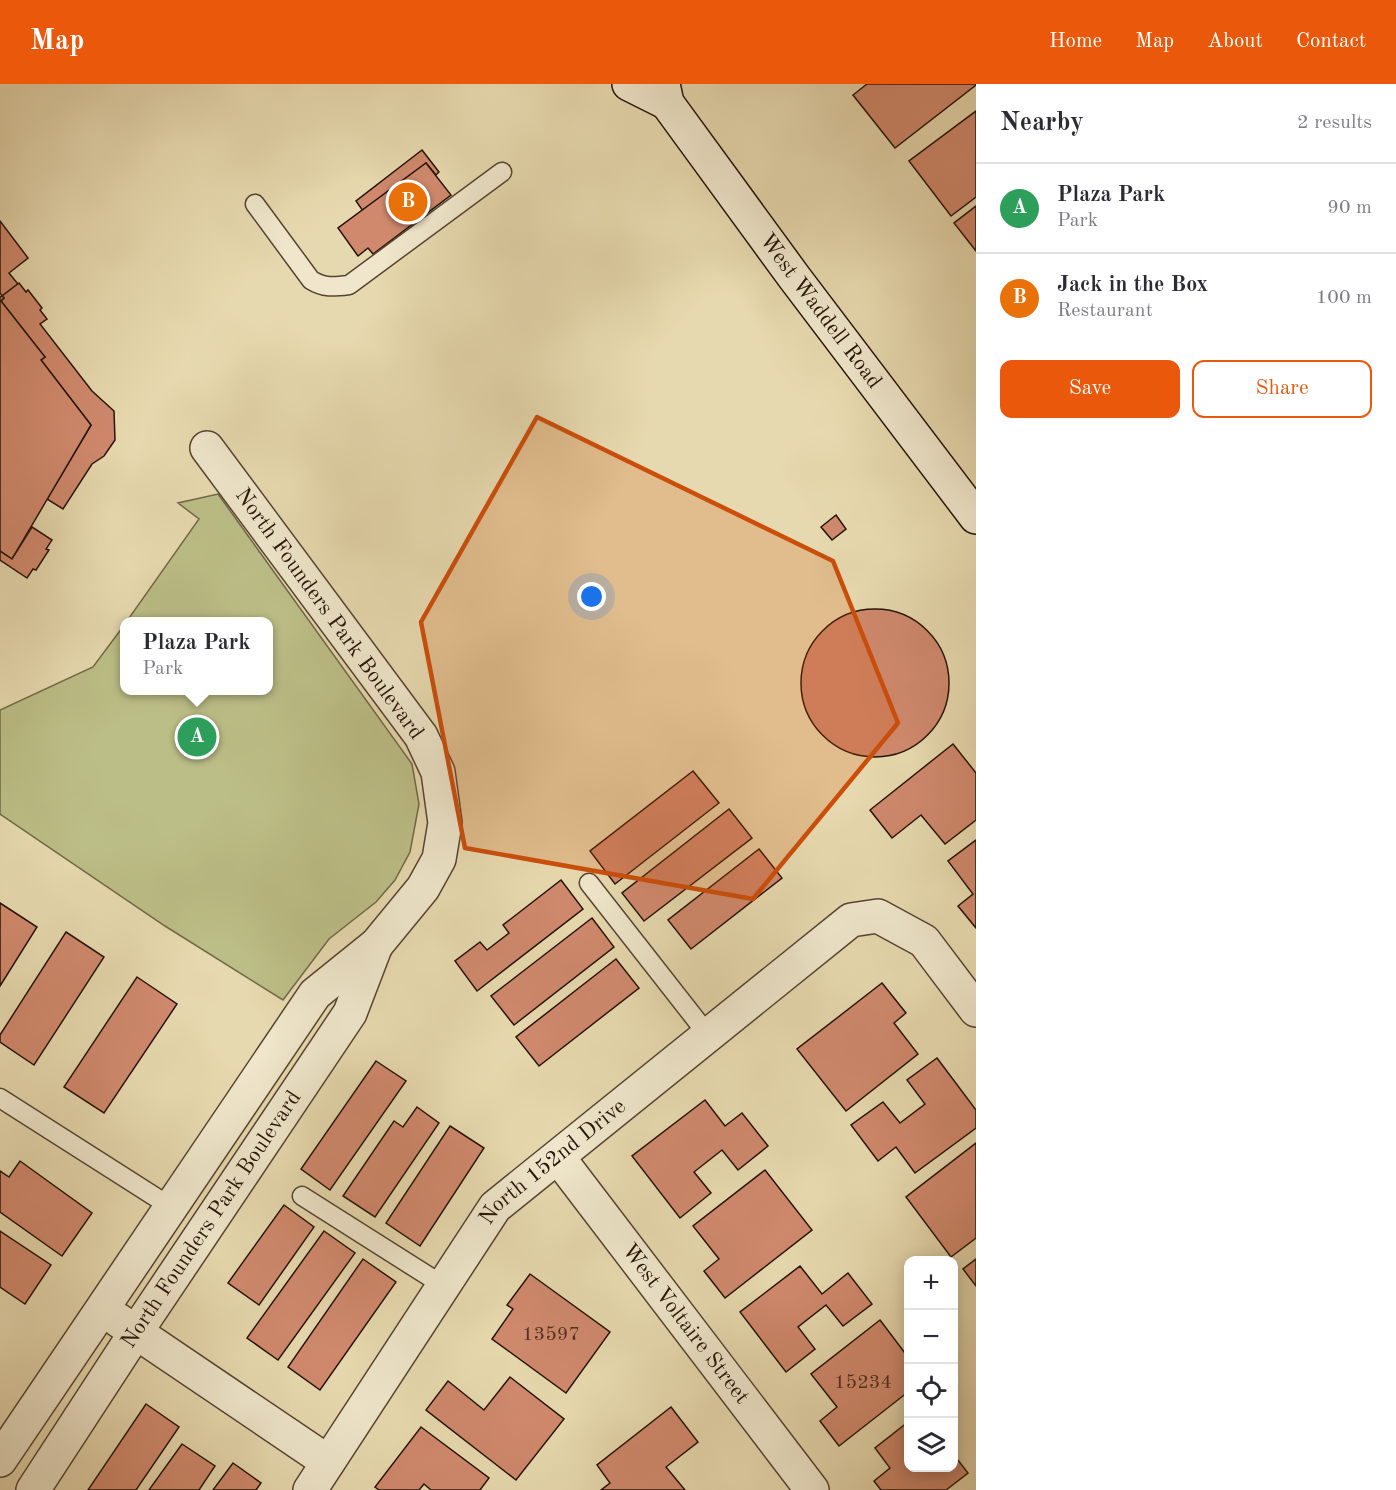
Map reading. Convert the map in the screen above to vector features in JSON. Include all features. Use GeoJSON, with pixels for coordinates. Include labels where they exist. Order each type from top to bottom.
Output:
{"type":"FeatureCollection","features":[{"type":"Feature","properties":{"kind":"street","name":"West Waddell Road"},"geometry":{"type":"LineString","coordinates":[[629,84],[665,94],[808,295],[976,517]]}},
{"type":"Feature","properties":{"kind":"street","name":"North Founders Park Boulevard"},"geometry":{"type":"LineString","coordinates":[[0,1460],[315,994],[377,944],[423,888],[440,860],[445,823],[438,772],[421,736],[207,448]]}},
{"type":"Feature","properties":{"kind":"street","name":"North 152nd Drive"},"geometry":{"type":"LineString","coordinates":[[310,1490],[495,1207],[851,920],[878,916],[924,941],[976,1010]]}},
{"type":"Feature","properties":{"kind":"street","name":"North Founders Park Boulevard"},"geometry":{"type":"LineString","coordinates":[[33,1490],[350,1013],[377,944]]}},
{"type":"Feature","properties":{"kind":"street","name":"West Voltaire Street"},"geometry":{"type":"LineString","coordinates":[[558,1157],[812,1490]]}},
{"type":"Feature","properties":{"kind":"street"},"geometry":{"type":"LineString","coordinates":[[103,1309],[328,1462]]}},
{"type":"Feature","properties":{"kind":"lane"},"geometry":{"type":"LineString","coordinates":[[255,204],[310,280],[330,288],[348,285],[502,172]]}},
{"type":"Feature","properties":{"kind":"lane"},"geometry":{"type":"LineString","coordinates":[[589,883],[708,1035]]}},
{"type":"Feature","properties":{"kind":"lane"},"geometry":{"type":"LineString","coordinates":[[0,1098],[171,1207]]}},
{"type":"Feature","properties":{"kind":"lane"},"geometry":{"type":"LineString","coordinates":[[302,1196],[444,1286]]}},
{"type":"Feature","properties":{"kind":"highlighted area"},"geometry":{"type":"Polygon","coordinates":[[[537,417],[833,561],[898,723],[753,899],[465,848],[421,622],[537,417]]]}},
{"type":"Feature","properties":{"kind":"green space"},"geometry":{"type":"Polygon","coordinates":[[[218,494],[412,764],[419,804],[410,852],[395,880],[376,902],[329,939],[283,1000],[165,926],[0,814],[0,710],[93,667],[120,631],[120,695],[273,695],[273,617],[130,617],[199,519],[178,503],[218,494]]]}},
{"type":"Feature","properties":{"kind":"building"},"geometry":{"type":"Polygon","coordinates":[[[867,84],[976,85],[895,148],[853,95],[867,84]]]}},
{"type":"Feature","properties":{"kind":"building"},"geometry":{"type":"Polygon","coordinates":[[[976,111],[976,197],[951,216],[909,161],[976,111]]]}},
{"type":"Feature","properties":{"kind":"building"},"geometry":{"type":"Polygon","coordinates":[[[422,150],[439,172],[436,175],[426,163],[363,211],[356,201],[422,150]]]}},
{"type":"Feature","properties":{"kind":"building"},"geometry":{"type":"Polygon","coordinates":[[[426,163],[451,195],[373,254],[368,248],[358,256],[338,228],[426,163]]]}},
{"type":"Feature","properties":{"kind":"building"},"geometry":{"type":"Polygon","coordinates":[[[976,206],[976,251],[954,223],[976,206]]]}},
{"type":"Feature","properties":{"kind":"building"},"geometry":{"type":"Polygon","coordinates":[[[0,221],[28,258],[9,273],[18,284],[2,296],[0,293],[0,221]]]}},
{"type":"Feature","properties":{"kind":"building"},"geometry":{"type":"Polygon","coordinates":[[[19,283],[26,292],[28,290],[42,308],[40,310],[47,319],[40,324],[92,391],[114,411],[115,440],[104,456],[92,464],[63,509],[47,499],[91,425],[41,360],[45,357],[1,301],[4,298],[2,296],[19,283]]]}},
{"type":"Feature","properties":{"kind":"building"},"geometry":{"type":"Polygon","coordinates":[[[0,297],[4,298],[1,301],[45,357],[41,360],[91,425],[12,559],[0,551],[0,297]]]}},
{"type":"Feature","properties":{"kind":"building"},"geometry":{"type":"Polygon","coordinates":[[[836,515],[846,529],[832,540],[821,527],[836,515]]]}},
{"type":"Feature","properties":{"kind":"building"},"geometry":{"type":"Polygon","coordinates":[[[32,527],[52,540],[46,549],[49,550],[36,570],[33,569],[27,578],[0,560],[0,551],[12,559],[32,527]]]}},
{"type":"Feature","properties":{"kind":"building"},"geometry":{"type":"Polygon","coordinates":[[[875,609],[903,615],[927,631],[943,655],[949,683],[943,711],[927,735],[903,751],[875,757],[847,751],[823,735],[807,711],[801,683],[807,655],[823,631],[847,615],[875,609]]]}},
{"type":"Feature","properties":{"kind":"building"},"geometry":{"type":"Polygon","coordinates":[[[953,744],[976,773],[976,820],[945,844],[921,815],[892,838],[870,810],[953,744]]]}},
{"type":"Feature","properties":{"kind":"building"},"geometry":{"type":"Polygon","coordinates":[[[693,771],[719,803],[615,884],[590,851],[693,771]]]}},
{"type":"Feature","properties":{"kind":"building"},"geometry":{"type":"Polygon","coordinates":[[[729,809],[752,838],[644,921],[622,893],[729,809]]]}},
{"type":"Feature","properties":{"kind":"building"},"geometry":{"type":"Polygon","coordinates":[[[976,840],[976,928],[958,906],[973,894],[948,861],[976,840]]]}},
{"type":"Feature","properties":{"kind":"building"},"geometry":{"type":"Polygon","coordinates":[[[759,849],[782,878],[691,949],[668,920],[759,849]]]}},
{"type":"Feature","properties":{"kind":"building"},"geometry":{"type":"Polygon","coordinates":[[[561,880],[583,909],[477,991],[455,961],[480,942],[487,950],[509,933],[503,925],[561,880]]]}},
{"type":"Feature","properties":{"kind":"building"},"geometry":{"type":"Polygon","coordinates":[[[0,903],[37,927],[0,986],[0,903]]]}},
{"type":"Feature","properties":{"kind":"building"},"geometry":{"type":"Polygon","coordinates":[[[592,918],[614,947],[514,1025],[491,996],[592,918]]]}},
{"type":"Feature","properties":{"kind":"building"},"geometry":{"type":"Polygon","coordinates":[[[66,932],[104,957],[34,1065],[0,1042],[0,1035],[66,932]]]}},
{"type":"Feature","properties":{"kind":"building"},"geometry":{"type":"Polygon","coordinates":[[[616,959],[639,988],[539,1066],[516,1037],[616,959]]]}},
{"type":"Feature","properties":{"kind":"building"},"geometry":{"type":"Polygon","coordinates":[[[137,977],[177,1004],[104,1113],[64,1087],[137,977]]]}},
{"type":"Feature","properties":{"kind":"building"},"geometry":{"type":"Polygon","coordinates":[[[882,983],[906,1013],[894,1023],[918,1054],[846,1111],[797,1049],[882,983]]]}},
{"type":"Feature","properties":{"kind":"building"},"geometry":{"type":"Polygon","coordinates":[[[937,1058],[976,1110],[976,1128],[915,1173],[896,1147],[878,1161],[851,1125],[883,1102],[900,1123],[925,1104],[907,1080],[937,1058]]]}},
{"type":"Feature","properties":{"kind":"building"},"geometry":{"type":"Polygon","coordinates":[[[376,1061],[406,1081],[330,1190],[301,1169],[376,1061]]]}},
{"type":"Feature","properties":{"kind":"building"},"geometry":{"type":"Polygon","coordinates":[[[705,1100],[725,1126],[742,1113],[768,1146],[738,1170],[722,1150],[694,1172],[711,1193],[680,1218],[632,1156],[705,1100]]]}},
{"type":"Feature","properties":{"kind":"building"},"geometry":{"type":"Polygon","coordinates":[[[417,1107],[439,1123],[375,1217],[343,1196],[394,1121],[403,1127],[417,1107]]]}},
{"type":"Feature","properties":{"kind":"building"},"geometry":{"type":"Polygon","coordinates":[[[450,1126],[484,1148],[420,1246],[386,1223],[450,1126]]]}},
{"type":"Feature","properties":{"kind":"building"},"geometry":{"type":"Polygon","coordinates":[[[976,1143],[976,1238],[950,1256],[906,1197],[976,1143]]]}},
{"type":"Feature","properties":{"kind":"building"},"geometry":{"type":"Polygon","coordinates":[[[20,1161],[92,1213],[62,1256],[0,1212],[0,1171],[9,1177],[20,1161]]]}},
{"type":"Feature","properties":{"kind":"building"},"geometry":{"type":"Polygon","coordinates":[[[765,1170],[812,1230],[725,1298],[704,1271],[719,1259],[693,1226],[765,1170]]]}},
{"type":"Feature","properties":{"kind":"building"},"geometry":{"type":"Polygon","coordinates":[[[284,1205],[314,1227],[259,1305],[228,1283],[284,1205]]]}},
{"type":"Feature","properties":{"kind":"building"},"geometry":{"type":"Polygon","coordinates":[[[0,1231],[51,1265],[25,1304],[0,1287],[0,1231]]]}},
{"type":"Feature","properties":{"kind":"building"},"geometry":{"type":"Polygon","coordinates":[[[324,1231],[355,1253],[278,1360],[247,1338],[324,1231]]]}},
{"type":"Feature","properties":{"kind":"building"},"geometry":{"type":"Polygon","coordinates":[[[363,1259],[396,1282],[320,1390],[288,1367],[363,1259]]]}},
{"type":"Feature","properties":{"kind":"building"},"geometry":{"type":"Polygon","coordinates":[[[976,1259],[976,1286],[963,1269],[976,1259]]]}},
{"type":"Feature","properties":{"kind":"building"},"geometry":{"type":"Polygon","coordinates":[[[800,1266],[822,1294],[848,1273],[872,1304],[843,1326],[826,1305],[798,1327],[815,1349],[786,1372],[740,1312],[800,1266]]]}},
{"type":"Feature","properties":{"kind":"building"},"geometry":{"type":"Polygon","coordinates":[[[530,1274],[610,1332],[566,1393],[492,1339],[513,1309],[507,1305],[530,1274]]]}},
{"type":"Feature","properties":{"kind":"building"},"geometry":{"type":"Polygon","coordinates":[[[880,1320],[904,1352],[904,1395],[839,1446],[820,1421],[837,1407],[811,1374],[880,1320]]]}},
{"type":"Feature","properties":{"kind":"building"},"geometry":{"type":"Polygon","coordinates":[[[510,1377],[564,1419],[516,1480],[426,1410],[448,1381],[484,1410],[510,1377]]]}},
{"type":"Feature","properties":{"kind":"building"},"geometry":{"type":"Polygon","coordinates":[[[146,1404],[179,1427],[136,1490],[88,1490],[146,1404]]]}},
{"type":"Feature","properties":{"kind":"building"},"geometry":{"type":"Polygon","coordinates":[[[671,1407],[698,1442],[666,1467],[685,1490],[601,1490],[610,1483],[597,1465],[671,1407]]]}},
{"type":"Feature","properties":{"kind":"building"},"geometry":{"type":"Polygon","coordinates":[[[904,1425],[904,1472],[958,1472],[958,1460],[968,1473],[946,1490],[881,1490],[874,1481],[890,1468],[875,1448],[904,1425]]]}},
{"type":"Feature","properties":{"kind":"building"},"geometry":{"type":"Polygon","coordinates":[[[421,1427],[489,1478],[480,1490],[431,1490],[424,1484],[419,1490],[379,1490],[375,1487],[421,1427]]]}},
{"type":"Feature","properties":{"kind":"building"},"geometry":{"type":"Polygon","coordinates":[[[182,1444],[215,1466],[199,1490],[149,1490],[182,1444]]]}},
{"type":"Feature","properties":{"kind":"building"},"geometry":{"type":"Polygon","coordinates":[[[233,1463],[261,1483],[256,1490],[213,1490],[233,1463]]]}},
{"type":"Feature","properties":{"kind":"place","name":"Jack in the Box"},"geometry":{"type":"Point","coordinates":[408,202]}},
{"type":"Feature","properties":{"kind":"place","name":"Plaza Park"},"geometry":{"type":"Point","coordinates":[197,737]}}]}
